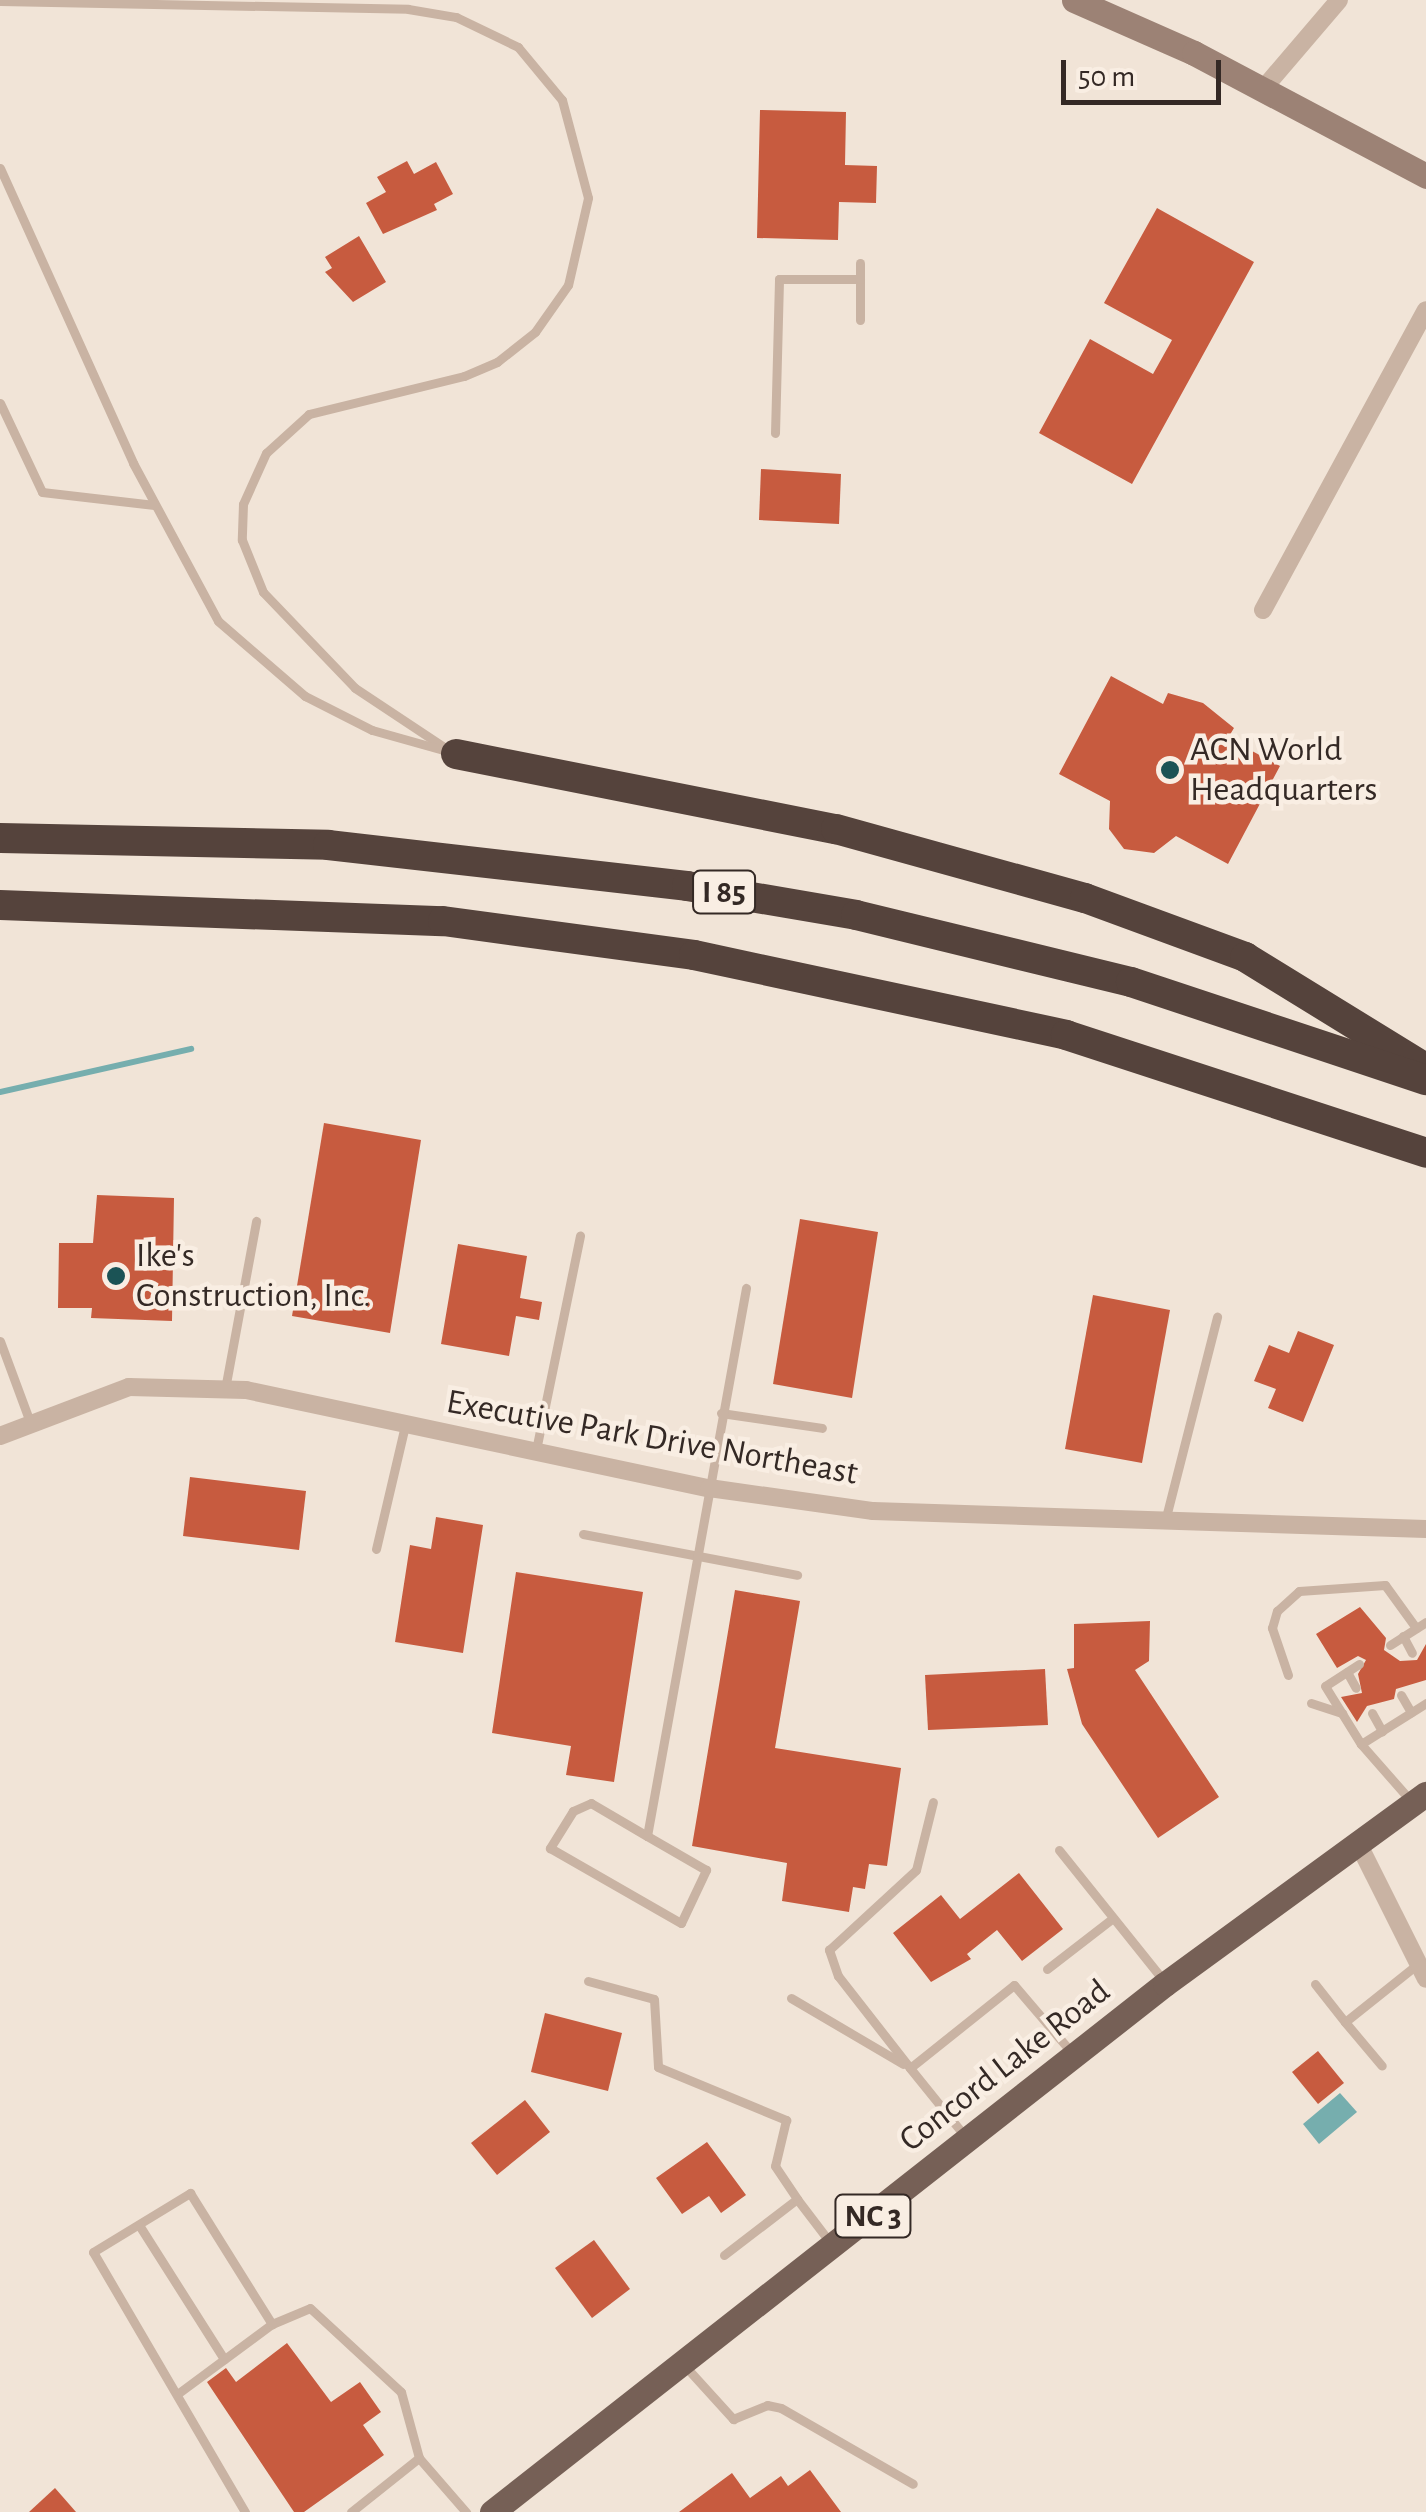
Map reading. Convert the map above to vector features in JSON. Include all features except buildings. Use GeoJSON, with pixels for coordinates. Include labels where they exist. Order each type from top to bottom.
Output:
{"type":"FeatureCollection","features":[{"type":"Feature","properties":{"kind":"highway"},"geometry":{"type":"LineString","coordinates":[[456,754],[836,829],[1085,898],[1244,957],[1426,1068]]}},
{"type":"Feature","properties":{"kind":"highway","name":"I 85"},"geometry":{"type":"LineString","coordinates":[[0,838],[328,845],[687,886],[856,916],[1131,982],[1426,1080]]}},
{"type":"Feature","properties":{"kind":"highway","name":"I 85"},"geometry":{"type":"LineString","coordinates":[[0,905],[443,921],[731,962],[1066,1035],[1426,1153]]}},
{"type":"Feature","properties":{"kind":"main road"},"geometry":{"type":"LineString","coordinates":[[1074,0],[1263,89],[1426,176]]}},
{"type":"Feature","properties":{"kind":"main road","name":"Concord Lake Road"},"geometry":{"type":"LineString","coordinates":[[492,2512],[1166,1984],[1357,1841],[1420,1799]]}},
{"type":"Feature","properties":{"kind":"street"},"geometry":{"type":"LineString","coordinates":[[1263,89],[1338,0]]}},
{"type":"Feature","properties":{"kind":"street"},"geometry":{"type":"LineString","coordinates":[[1263,610],[1426,310]]}},
{"type":"Feature","properties":{"kind":"street","name":"Executive Park Drive Northeast"},"geometry":{"type":"LineString","coordinates":[[0,1436],[129,1387],[225,1389],[709,1488],[873,1511],[1426,1529]]}},
{"type":"Feature","properties":{"kind":"street"},"geometry":{"type":"LineString","coordinates":[[1357,1841],[1422,1971]]}},
{"type":"Feature","properties":{"kind":"lane"},"geometry":{"type":"LineString","coordinates":[[0,2],[408,10],[456,17],[518,48],[562,100],[588,198],[568,285],[535,332],[497,362],[464,376],[309,414],[266,453],[243,504],[242,540],[262,592],[355,688],[456,754]]}},
{"type":"Feature","properties":{"kind":"lane"},"geometry":{"type":"LineString","coordinates":[[0,168],[154,505],[218,620],[260,663],[372,730],[456,754]]}},
{"type":"Feature","properties":{"kind":"lane"},"geometry":{"type":"LineString","coordinates":[[860,263],[860,320]]}},
{"type":"Feature","properties":{"kind":"lane"},"geometry":{"type":"LineString","coordinates":[[775,433],[779,279],[860,279]]}},
{"type":"Feature","properties":{"kind":"lane"},"geometry":{"type":"LineString","coordinates":[[0,402],[42,492],[154,505]]}},
{"type":"Feature","properties":{"kind":"lane"},"geometry":{"type":"LineString","coordinates":[[225,1389],[256,1221]]}},
{"type":"Feature","properties":{"kind":"lane"},"geometry":{"type":"LineString","coordinates":[[536,1453],[580,1236]]}},
{"type":"Feature","properties":{"kind":"lane"},"geometry":{"type":"LineString","coordinates":[[648,1836],[746,1288]]}},
{"type":"Feature","properties":{"kind":"lane"},"geometry":{"type":"LineString","coordinates":[[1166,1521],[1217,1317]]}},
{"type":"Feature","properties":{"kind":"lane"},"geometry":{"type":"LineString","coordinates":[[0,1341],[30,1422]]}},
{"type":"Feature","properties":{"kind":"lane"},"geometry":{"type":"LineString","coordinates":[[721,1413],[822,1428]]}},
{"type":"Feature","properties":{"kind":"lane"},"geometry":{"type":"LineString","coordinates":[[376,1549],[405,1424]]}},
{"type":"Feature","properties":{"kind":"lane"},"geometry":{"type":"LineString","coordinates":[[583,1534],[797,1575]]}},
{"type":"Feature","properties":{"kind":"lane"},"geometry":{"type":"LineString","coordinates":[[1288,1674],[1272,1628],[1286,1599],[1315,1585],[1385,1585],[1416,1628]]}},
{"type":"Feature","properties":{"kind":"lane"},"geometry":{"type":"LineString","coordinates":[[1390,1644],[1426,1622]]}},
{"type":"Feature","properties":{"kind":"lane"},"geometry":{"type":"LineString","coordinates":[[1402,1636],[1412,1653]]}},
{"type":"Feature","properties":{"kind":"lane"},"geometry":{"type":"LineString","coordinates":[[1359,1664],[1324,1686],[1361,1744],[1420,1799]]}},
{"type":"Feature","properties":{"kind":"lane"},"geometry":{"type":"LineString","coordinates":[[1347,1672],[1356,1688]]}},
{"type":"Feature","properties":{"kind":"lane"},"geometry":{"type":"LineString","coordinates":[[1400,1696],[1411,1712]]}},
{"type":"Feature","properties":{"kind":"lane"},"geometry":{"type":"LineString","coordinates":[[1361,1744],[1426,1702]]}},
{"type":"Feature","properties":{"kind":"lane"},"geometry":{"type":"LineString","coordinates":[[1310,1703],[1342,1713]]}},
{"type":"Feature","properties":{"kind":"lane"},"geometry":{"type":"LineString","coordinates":[[1372,1713],[1382,1731]]}},
{"type":"Feature","properties":{"kind":"lane"},"geometry":{"type":"LineString","coordinates":[[934,1802],[916,1870],[829,1950],[838,1976],[968,2140]]}},
{"type":"Feature","properties":{"kind":"lane"},"geometry":{"type":"LineString","coordinates":[[591,1803],[648,1836],[706,1870],[681,1923],[550,1848],[573,1811],[591,1803]]}},
{"type":"Feature","properties":{"kind":"lane"},"geometry":{"type":"LineString","coordinates":[[1059,1850],[1166,1984]]}},
{"type":"Feature","properties":{"kind":"lane"},"geometry":{"type":"LineString","coordinates":[[1047,1969],[1113,1918]]}},
{"type":"Feature","properties":{"kind":"lane"},"geometry":{"type":"LineString","coordinates":[[1345,2022],[1422,1971]]}},
{"type":"Feature","properties":{"kind":"lane"},"geometry":{"type":"LineString","coordinates":[[588,1981],[654,2000],[658,2067],[786,2120],[775,2166],[833,2247]]}},
{"type":"Feature","properties":{"kind":"lane"},"geometry":{"type":"LineString","coordinates":[[1314,1984],[1382,2066]]}},
{"type":"Feature","properties":{"kind":"lane"},"geometry":{"type":"LineString","coordinates":[[910,2068],[1014,1985],[1074,2055]]}},
{"type":"Feature","properties":{"kind":"lane"},"geometry":{"type":"LineString","coordinates":[[792,1998],[910,2068]]}},
{"type":"Feature","properties":{"kind":"lane"},"geometry":{"type":"LineString","coordinates":[[245,2512],[180,2392],[94,2252],[190,2193],[272,2324]]}},
{"type":"Feature","properties":{"kind":"lane"},"geometry":{"type":"LineString","coordinates":[[724,2254],[797,2200]]}},
{"type":"Feature","properties":{"kind":"lane"},"geometry":{"type":"LineString","coordinates":[[139,2225],[224,2360]]}},
{"type":"Feature","properties":{"kind":"lane"},"geometry":{"type":"LineString","coordinates":[[180,2392],[299,2308],[321,2315],[402,2392],[419,2458],[466,2512]]}},
{"type":"Feature","properties":{"kind":"lane"},"geometry":{"type":"LineString","coordinates":[[684,2364],[733,2419],[767,2404],[781,2408],[914,2484]]}},
{"type":"Feature","properties":{"kind":"lane"},"geometry":{"type":"LineString","coordinates":[[351,2512],[419,2458]]}},
{"type":"Feature","properties":{"kind":"water"},"geometry":{"type":"Polygon","coordinates":[[[1340,2093],[1357,2112],[1319,2144],[1303,2124],[1340,2093]]]}},
{"type":"Feature","properties":{"kind":"waterway"},"geometry":{"type":"LineString","coordinates":[[0,1092],[191,1049]]}},
{"type":"Feature","properties":{"kind":"place","name":"ACN World Headquarters"},"geometry":{"type":"Point","coordinates":[1170,770]}},
{"type":"Feature","properties":{"kind":"place","name":"Ike's Construction, Inc."},"geometry":{"type":"Point","coordinates":[116,1276]}}]}
